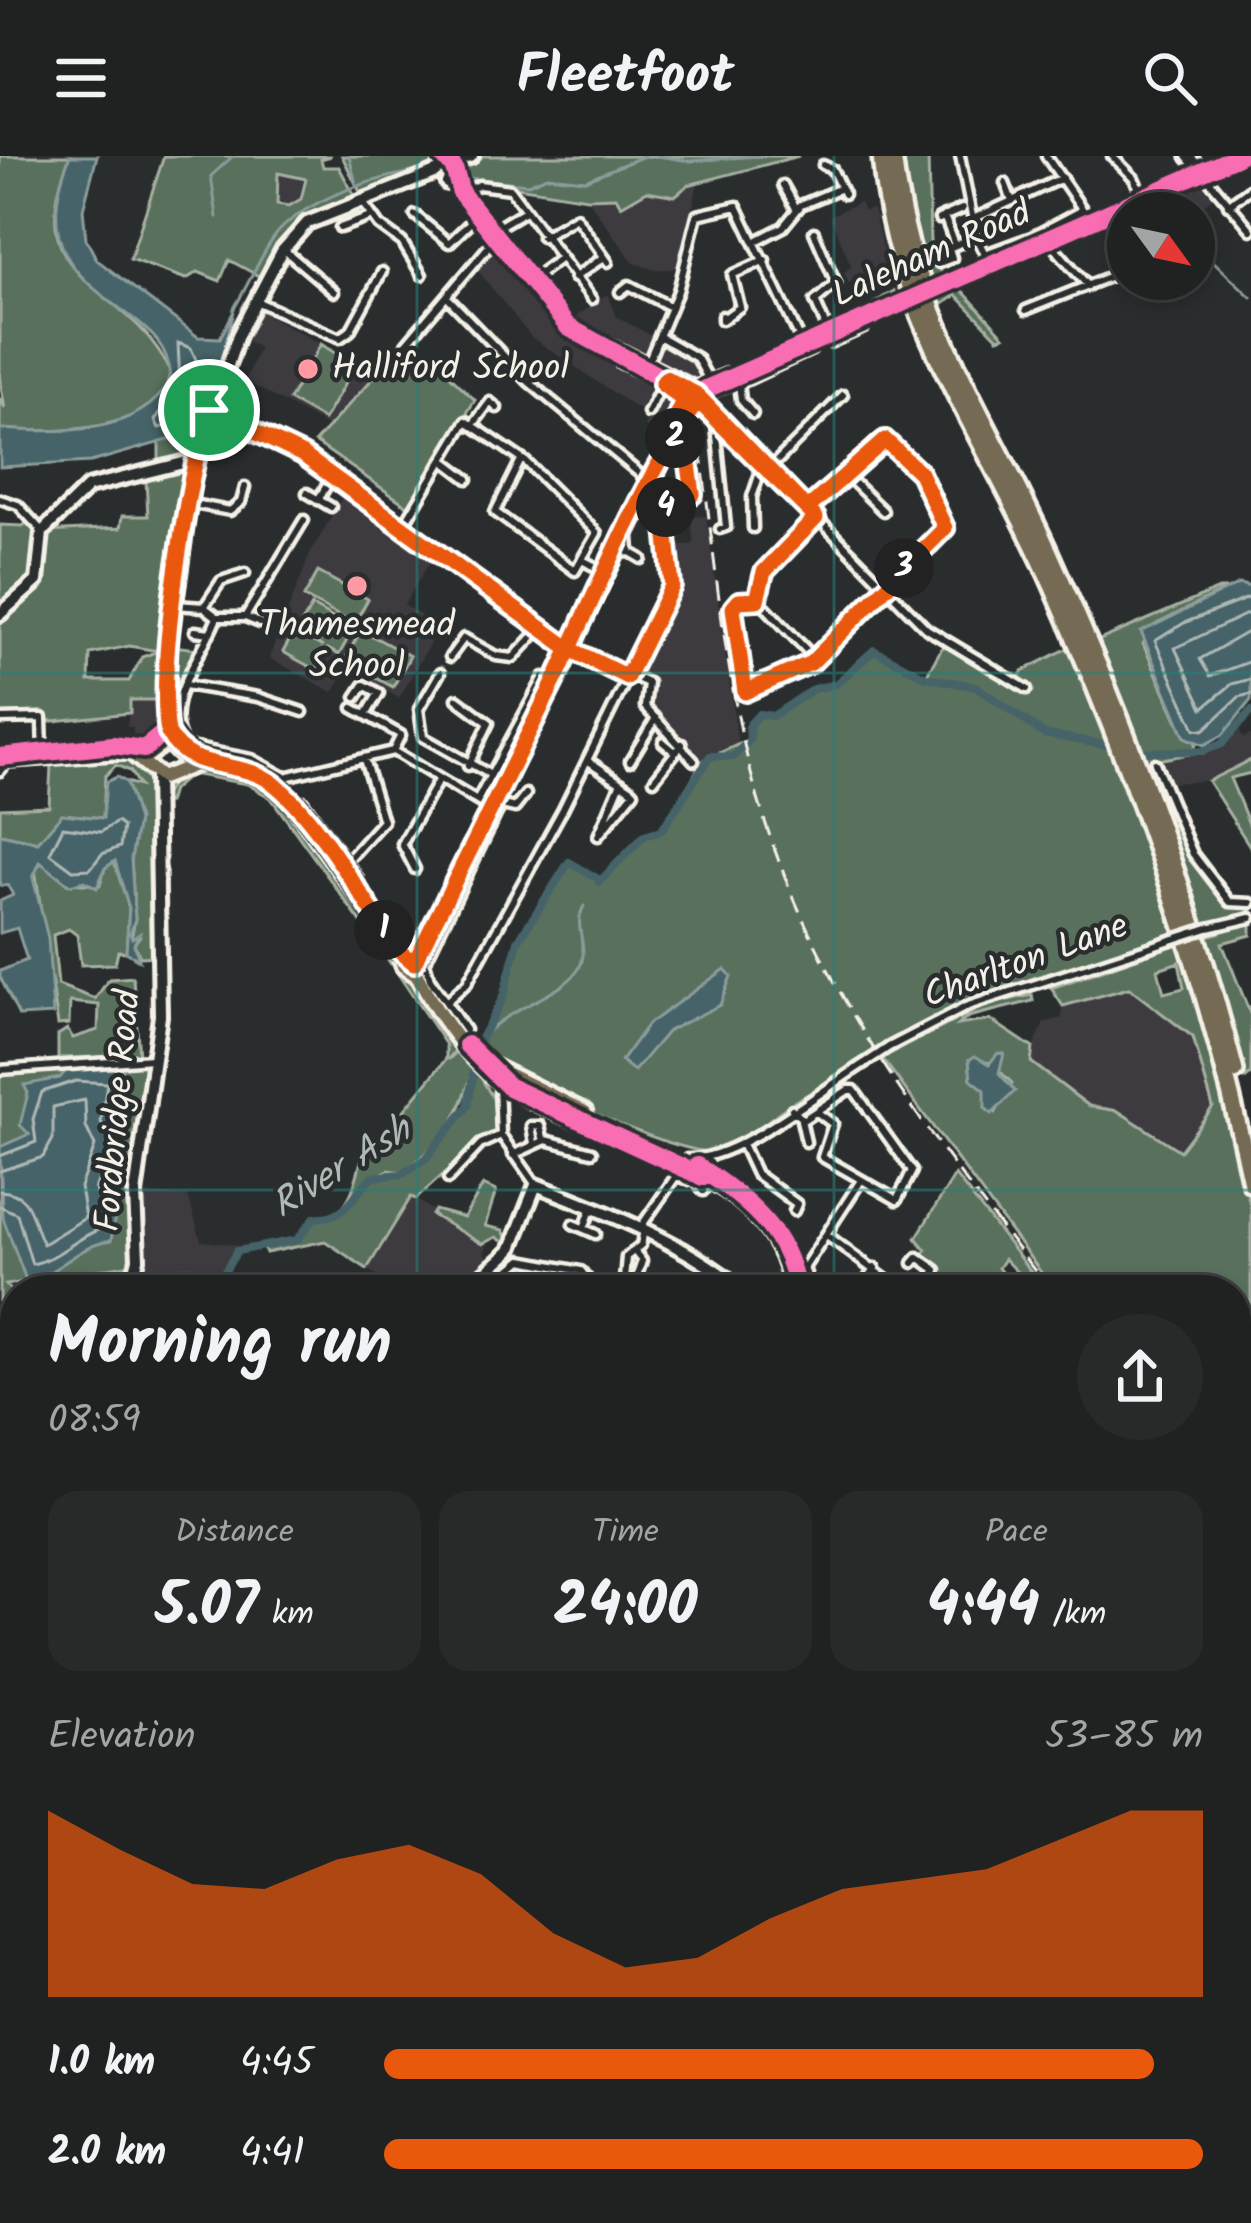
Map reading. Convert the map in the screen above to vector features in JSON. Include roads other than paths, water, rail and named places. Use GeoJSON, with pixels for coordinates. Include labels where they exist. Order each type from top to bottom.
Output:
{"type":"FeatureCollection","features":[{"type":"Feature","properties":{"kind":"highway"},"geometry":{"type":"LineString","coordinates":[[881,156],[895,250],[920,326],[1034,545],[1149,830],[1210,1016],[1251,1183]]}},
{"type":"Feature","properties":{"kind":"highway"},"geometry":{"type":"LineString","coordinates":[[893,156],[903,227],[926,305],[1046,546],[1115,710],[1192,920],[1251,1134]]}},
{"type":"Feature","properties":{"kind":"main road"},"geometry":{"type":"LineString","coordinates":[[1188,156],[1203,173]]}},
{"type":"Feature","properties":{"kind":"main road","name":"Laleham Road"},"geometry":{"type":"LineString","coordinates":[[1159,192],[1238,156]]}},
{"type":"Feature","properties":{"kind":"main road"},"geometry":{"type":"LineString","coordinates":[[175,773],[164,753],[188,503],[209,410],[238,335],[284,249],[308,223],[469,158]]}},
{"type":"Feature","properties":{"kind":"main road"},"geometry":{"type":"LineString","coordinates":[[410,961],[494,811],[533,711],[556,679],[607,573],[624,553],[626,535],[697,398],[623,362],[572,326],[528,282],[446,169]]}},
{"type":"Feature","properties":{"kind":"main road","name":"Laleham Road"},"geometry":{"type":"LineString","coordinates":[[697,398],[715,383],[765,369],[804,347],[1107,213]]}},
{"type":"Feature","properties":{"kind":"main road"},"geometry":{"type":"LineString","coordinates":[[209,410],[303,455],[570,649]]}},
{"type":"Feature","properties":{"kind":"main road"},"geometry":{"type":"LineString","coordinates":[[0,614],[37,580],[42,531],[97,482],[152,475],[195,460]]}},
{"type":"Feature","properties":{"kind":"main road"},"geometry":{"type":"LineString","coordinates":[[3,764],[129,751],[203,762],[241,762],[283,791],[477,1057],[509,1083],[700,1166],[768,1234],[789,1275]]}},
{"type":"Feature","properties":{"kind":"main road"},"geometry":{"type":"LineString","coordinates":[[164,753],[175,773]]}},
{"type":"Feature","properties":{"kind":"main road","name":"Fordbridge Road"},"geometry":{"type":"LineString","coordinates":[[135,1275],[135,1194],[158,1059],[158,793],[164,753]]}},
{"type":"Feature","properties":{"kind":"main road"},"geometry":{"type":"LineString","coordinates":[[158,793],[175,773],[203,762]]}},
{"type":"Feature","properties":{"kind":"main road"},"geometry":{"type":"LineString","coordinates":[[509,1083],[700,1166]]}},
{"type":"Feature","properties":{"kind":"main road"},"geometry":{"type":"LineString","coordinates":[[493,1275],[510,1251],[536,1185],[593,1203],[718,1275]]}},
{"type":"Feature","properties":{"kind":"street"},"geometry":{"type":"LineString","coordinates":[[960,156],[976,236],[990,255],[1040,240],[1081,215],[1082,206],[1046,156]]}},
{"type":"Feature","properties":{"kind":"street"},"geometry":{"type":"LineString","coordinates":[[1112,156],[1134,178],[1140,192]]}},
{"type":"Feature","properties":{"kind":"street"},"geometry":{"type":"LineString","coordinates":[[758,240],[777,231],[797,210],[842,191],[832,169],[823,165]]}},
{"type":"Feature","properties":{"kind":"street"},"geometry":{"type":"LineString","coordinates":[[832,169],[842,165]]}},
{"type":"Feature","properties":{"kind":"street"},"geometry":{"type":"LineString","coordinates":[[1203,173],[1251,230]]}},
{"type":"Feature","properties":{"kind":"street"},"geometry":{"type":"LineString","coordinates":[[973,219],[1062,178]]}},
{"type":"Feature","properties":{"kind":"street"},"geometry":{"type":"LineString","coordinates":[[1005,183],[1012,201]]}},
{"type":"Feature","properties":{"kind":"street"},"geometry":{"type":"LineString","coordinates":[[784,184],[797,210]]}},
{"type":"Feature","properties":{"kind":"street"},"geometry":{"type":"LineString","coordinates":[[461,192],[479,185],[510,189],[558,260],[592,299]]}},
{"type":"Feature","properties":{"kind":"street"},"geometry":{"type":"LineString","coordinates":[[1228,205],[1250,189]]}},
{"type":"Feature","properties":{"kind":"street"},"geometry":{"type":"LineString","coordinates":[[361,199],[370,216],[402,242],[422,274]]}},
{"type":"Feature","properties":{"kind":"street"},"geometry":{"type":"LineString","coordinates":[[648,412],[659,336],[701,211],[742,207],[804,347]]}},
{"type":"Feature","properties":{"kind":"street"},"geometry":{"type":"LineString","coordinates":[[955,245],[941,218],[962,209]]}},
{"type":"Feature","properties":{"kind":"street"},"geometry":{"type":"LineString","coordinates":[[503,224],[525,211]]}},
{"type":"Feature","properties":{"kind":"street"},"geometry":{"type":"LineString","coordinates":[[415,215],[445,242],[453,242],[478,215]]}},
{"type":"Feature","properties":{"kind":"street"},"geometry":{"type":"LineString","coordinates":[[340,229],[370,216]]}},
{"type":"Feature","properties":{"kind":"street"},"geometry":{"type":"LineString","coordinates":[[542,236],[576,217],[606,259],[574,278]]}},
{"type":"Feature","properties":{"kind":"street"},"geometry":{"type":"LineString","coordinates":[[814,232],[836,285],[815,301],[830,336]]}},
{"type":"Feature","properties":{"kind":"street"},"geometry":{"type":"LineString","coordinates":[[939,263],[952,257],[949,248],[976,236]]}},
{"type":"Feature","properties":{"kind":"street"},"geometry":{"type":"LineString","coordinates":[[406,344],[495,239]]}},
{"type":"Feature","properties":{"kind":"street"},"geometry":{"type":"LineString","coordinates":[[1040,240],[1088,286]]}},
{"type":"Feature","properties":{"kind":"street"},"geometry":{"type":"LineString","coordinates":[[284,249],[334,292]]}},
{"type":"Feature","properties":{"kind":"street"},"geometry":{"type":"LineString","coordinates":[[722,316],[722,320],[736,314],[740,307],[732,275],[767,259]]}},
{"type":"Feature","properties":{"kind":"street"},"geometry":{"type":"LineString","coordinates":[[528,282],[558,260]]}},
{"type":"Feature","properties":{"kind":"street"},"geometry":{"type":"LineString","coordinates":[[257,302],[340,338],[350,331],[382,272]]}},
{"type":"Feature","properties":{"kind":"street"},"geometry":{"type":"LineString","coordinates":[[1026,310],[1107,278]]}},
{"type":"Feature","properties":{"kind":"street"},"geometry":{"type":"LineString","coordinates":[[620,292],[629,285],[671,307]]}},
{"type":"Feature","properties":{"kind":"street"},"geometry":{"type":"LineString","coordinates":[[447,297],[529,382],[652,484]]}},
{"type":"Feature","properties":{"kind":"street"},"geometry":{"type":"LineString","coordinates":[[572,326],[654,374],[683,400],[674,424],[680,428],[693,494],[636,516]]}},
{"type":"Feature","properties":{"kind":"street"},"geometry":{"type":"LineString","coordinates":[[765,369],[864,328]]}},
{"type":"Feature","properties":{"kind":"street"},"geometry":{"type":"LineString","coordinates":[[654,374],[692,386],[715,383],[697,358],[659,336]]}},
{"type":"Feature","properties":{"kind":"street"},"geometry":{"type":"LineString","coordinates":[[734,378],[741,400],[753,414]]}},
{"type":"Feature","properties":{"kind":"street"},"geometry":{"type":"LineString","coordinates":[[753,528],[752,497],[765,467],[843,395]]}},
{"type":"Feature","properties":{"kind":"street"},"geometry":{"type":"LineString","coordinates":[[697,398],[934,634],[1027,689]]}},
{"type":"Feature","properties":{"kind":"street"},"geometry":{"type":"LineString","coordinates":[[401,530],[469,424],[490,402],[497,408]]}},
{"type":"Feature","properties":{"kind":"street"},"geometry":{"type":"LineString","coordinates":[[714,414],[726,526],[720,529]]}},
{"type":"Feature","properties":{"kind":"street"},"geometry":{"type":"LineString","coordinates":[[469,424],[521,460],[597,533],[575,571],[495,512],[521,460]]}},
{"type":"Feature","properties":{"kind":"street"},"geometry":{"type":"LineString","coordinates":[[757,600],[764,572],[826,494],[882,440],[920,473],[945,528],[815,659],[745,692],[732,614],[739,601],[757,600],[815,659]]}},
{"type":"Feature","properties":{"kind":"street"},"geometry":{"type":"LineString","coordinates":[[443,460],[469,479]]}},
{"type":"Feature","properties":{"kind":"street"},"geometry":{"type":"LineString","coordinates":[[845,474],[883,511]]}},
{"type":"Feature","properties":{"kind":"street"},"geometry":{"type":"LineString","coordinates":[[318,500],[332,477]]}},
{"type":"Feature","properties":{"kind":"street"},"geometry":{"type":"LineString","coordinates":[[188,503],[230,511],[242,502],[245,487]]}},
{"type":"Feature","properties":{"kind":"street"},"geometry":{"type":"LineString","coordinates":[[307,493],[331,507]]}},
{"type":"Feature","properties":{"kind":"street"},"geometry":{"type":"LineString","coordinates":[[0,499],[18,506],[42,531]]}},
{"type":"Feature","properties":{"kind":"street"},"geometry":{"type":"LineString","coordinates":[[446,1002],[467,983],[672,586],[664,508]]}},
{"type":"Feature","properties":{"kind":"street"},"geometry":{"type":"LineString","coordinates":[[245,617],[304,520]]}},
{"type":"Feature","properties":{"kind":"street"},"geometry":{"type":"LineString","coordinates":[[624,553],[642,559]]}},
{"type":"Feature","properties":{"kind":"street"},"geometry":{"type":"LineString","coordinates":[[583,560],[607,573]]}},
{"type":"Feature","properties":{"kind":"street"},"geometry":{"type":"LineString","coordinates":[[204,607],[221,581],[245,573]]}},
{"type":"Feature","properties":{"kind":"street"},"geometry":{"type":"LineString","coordinates":[[175,605],[204,607],[218,617],[260,622]]}},
{"type":"Feature","properties":{"kind":"street"},"geometry":{"type":"LineString","coordinates":[[218,617],[185,685],[177,724],[164,753],[198,752],[285,778],[393,751],[494,811]]}},
{"type":"Feature","properties":{"kind":"street"},"geometry":{"type":"LineString","coordinates":[[460,628],[464,638],[496,656],[513,658],[541,628]]}},
{"type":"Feature","properties":{"kind":"street"},"geometry":{"type":"LineString","coordinates":[[195,631],[210,633]]}},
{"type":"Feature","properties":{"kind":"street"},"geometry":{"type":"LineString","coordinates":[[450,657],[464,638]]}},
{"type":"Feature","properties":{"kind":"street"},"geometry":{"type":"LineString","coordinates":[[570,649],[648,683],[645,707],[694,760]]}},
{"type":"Feature","properties":{"kind":"street"},"geometry":{"type":"LineString","coordinates":[[440,673],[419,709],[419,729],[431,746],[491,775]]}},
{"type":"Feature","properties":{"kind":"street"},"geometry":{"type":"LineString","coordinates":[[356,697],[366,684],[380,692],[367,715]]}},
{"type":"Feature","properties":{"kind":"street"},"geometry":{"type":"LineString","coordinates":[[185,685],[258,697],[303,712]]}},
{"type":"Feature","properties":{"kind":"street"},"geometry":{"type":"LineString","coordinates":[[457,699],[489,723],[468,766]]}},
{"type":"Feature","properties":{"kind":"street"},"geometry":{"type":"LineString","coordinates":[[353,708],[401,735]]}},
{"type":"Feature","properties":{"kind":"street"},"geometry":{"type":"LineString","coordinates":[[477,801],[533,711]]}},
{"type":"Feature","properties":{"kind":"street"},"geometry":{"type":"LineString","coordinates":[[0,719],[42,718],[43,759]]}},
{"type":"Feature","properties":{"kind":"street"},"geometry":{"type":"LineString","coordinates":[[630,761],[656,718]]}},
{"type":"Feature","properties":{"kind":"street"},"geometry":{"type":"LineString","coordinates":[[393,751],[401,735],[419,729]]}},
{"type":"Feature","properties":{"kind":"street"},"geometry":{"type":"LineString","coordinates":[[663,742],[675,752]]}},
{"type":"Feature","properties":{"kind":"street"},"geometry":{"type":"LineString","coordinates":[[654,781],[682,744]]}},
{"type":"Feature","properties":{"kind":"street"},"geometry":{"type":"LineString","coordinates":[[638,745],[646,751]]}},
{"type":"Feature","properties":{"kind":"street"},"geometry":{"type":"LineString","coordinates":[[347,861],[383,821],[364,759]]}},
{"type":"Feature","properties":{"kind":"street"},"geometry":{"type":"LineString","coordinates":[[586,760],[621,782],[634,795],[598,836],[597,829],[621,782]]}},
{"type":"Feature","properties":{"kind":"street"},"geometry":{"type":"LineString","coordinates":[[1155,763],[1213,885],[1230,902],[1251,903]]}},
{"type":"Feature","properties":{"kind":"street"},"geometry":{"type":"LineString","coordinates":[[415,869],[402,844],[440,779]]}},
{"type":"Feature","properties":{"kind":"street"},"geometry":{"type":"LineString","coordinates":[[466,1030],[451,1016],[428,976],[425,958],[494,811],[502,805],[515,808],[526,794]]}},
{"type":"Feature","properties":{"kind":"street"},"geometry":{"type":"LineString","coordinates":[[302,801],[358,878],[353,886]]}},
{"type":"Feature","properties":{"kind":"street","name":"Charlton Lane"},"geometry":{"type":"LineString","coordinates":[[700,1166],[742,1144],[868,1060],[968,1006],[1251,918]]}},
{"type":"Feature","properties":{"kind":"street"},"geometry":{"type":"LineString","coordinates":[[0,1070],[158,1059]]}},
{"type":"Feature","properties":{"kind":"street"},"geometry":{"type":"LineString","coordinates":[[509,1083],[498,1100],[501,1135],[536,1185]]}},
{"type":"Feature","properties":{"kind":"street"},"geometry":{"type":"LineString","coordinates":[[801,1120],[854,1090],[913,1174],[894,1201],[820,1154],[834,1127],[817,1112]]}},
{"type":"Feature","properties":{"kind":"street"},"geometry":{"type":"LineString","coordinates":[[792,1108],[801,1120],[806,1142]]}},
{"type":"Feature","properties":{"kind":"street"},"geometry":{"type":"LineString","coordinates":[[534,1143],[531,1126],[540,1126],[544,1141]]}},
{"type":"Feature","properties":{"kind":"street"},"geometry":{"type":"LineString","coordinates":[[448,1179],[481,1144],[501,1135]]}},
{"type":"Feature","properties":{"kind":"street"},"geometry":{"type":"LineString","coordinates":[[513,1155],[544,1141],[592,1151]]}},
{"type":"Feature","properties":{"kind":"street"},"geometry":{"type":"LineString","coordinates":[[742,1144],[754,1172],[796,1204],[794,1211]]}},
{"type":"Feature","properties":{"kind":"street"},"geometry":{"type":"LineString","coordinates":[[641,1245],[642,1229],[677,1175],[698,1182],[703,1191]]}},
{"type":"Feature","properties":{"kind":"street"},"geometry":{"type":"LineString","coordinates":[[805,1275],[803,1271],[860,1182]]}},
{"type":"Feature","properties":{"kind":"street"},"geometry":{"type":"LineString","coordinates":[[584,1228],[593,1203]]}},
{"type":"Feature","properties":{"kind":"street"},"geometry":{"type":"LineString","coordinates":[[573,1224],[596,1234]]}},
{"type":"Feature","properties":{"kind":"street"},"geometry":{"type":"LineString","coordinates":[[827,1234],[883,1275]]}},
{"type":"Feature","properties":{"kind":"street"},"geometry":{"type":"LineString","coordinates":[[624,1275],[626,1257],[658,1238]]}},
{"type":"Feature","properties":{"kind":"street"},"geometry":{"type":"LineString","coordinates":[[634,1251],[642,1263],[638,1275]]}},
{"type":"Feature","properties":{"kind":"street"},"geometry":{"type":"LineString","coordinates":[[917,1257],[936,1270],[933,1275]]}},
{"type":"Feature","properties":{"kind":"street"},"geometry":{"type":"LineString","coordinates":[[501,1275],[522,1260],[586,1275]]}},
{"type":"Feature","properties":{"kind":"street"},"geometry":{"type":"LineString","coordinates":[[870,1275],[875,1268]]}},
{"type":"Feature","properties":{"kind":"water"},"geometry":{"type":"Polygon","coordinates":[[[70,156],[97,156],[83,209],[86,239],[97,260],[198,337],[220,338],[234,311],[217,379],[190,429],[193,433],[91,462],[0,467],[0,429],[70,430],[117,422],[155,400],[169,382],[165,354],[149,332],[77,271],[61,243],[57,205],[70,156]]]}},
{"type":"Feature","properties":{"kind":"water"},"geometry":{"type":"Polygon","coordinates":[[[1239,584],[1251,587],[1251,700],[1223,735],[1204,745],[1185,737],[1141,632],[1239,584]]]}},
{"type":"Feature","properties":{"kind":"water"},"geometry":{"type":"Polygon","coordinates":[[[117,777],[126,782],[138,820],[131,859],[135,919],[130,934],[132,938],[139,934],[134,944],[139,960],[126,952],[129,908],[115,861],[105,868],[97,888],[85,881],[70,885],[40,862],[33,878],[48,938],[53,1014],[19,1016],[0,977],[0,971],[27,960],[17,928],[0,933],[0,901],[13,895],[8,886],[0,885],[0,834],[38,842],[62,814],[103,818],[106,782],[117,777]]]}},
{"type":"Feature","properties":{"kind":"water"},"geometry":{"type":"Polygon","coordinates":[[[725,969],[731,976],[720,1005],[668,1031],[634,1071],[621,1061],[648,1024],[725,969]]]}},
{"type":"Feature","properties":{"kind":"water"},"geometry":{"type":"Polygon","coordinates":[[[998,1053],[1004,1054],[999,1073],[1015,1091],[992,1114],[985,1108],[985,1090],[971,1079],[969,1060],[975,1056],[989,1064],[998,1053]]]}},
{"type":"Feature","properties":{"kind":"water"},"geometry":{"type":"Polygon","coordinates":[[[123,1068],[113,1122],[128,1136],[117,1168],[120,1185],[106,1188],[117,1202],[111,1241],[88,1248],[42,1275],[24,1275],[2,1215],[0,1147],[29,1134],[20,1125],[28,1093],[24,1085],[60,1078],[67,1069],[123,1068]]]}},
{"type":"Feature","properties":{"kind":"waterway"},"geometry":{"type":"LineString","coordinates":[[217,217],[211,176],[233,156]]}},
{"type":"Feature","properties":{"kind":"waterway"},"geometry":{"type":"LineString","coordinates":[[349,156],[356,184]]}},
{"type":"Feature","properties":{"kind":"waterway"},"geometry":{"type":"LineString","coordinates":[[468,178],[528,184],[547,176],[585,180],[644,156]]}},
{"type":"Feature","properties":{"kind":"waterway"},"geometry":{"type":"LineString","coordinates":[[658,156],[690,161],[758,156]]}},
{"type":"Feature","properties":{"kind":"waterway"},"geometry":{"type":"LineString","coordinates":[[233,310],[268,247],[294,218],[349,189],[427,170]]}},
{"type":"Feature","properties":{"kind":"waterway"},"geometry":{"type":"LineString","coordinates":[[1215,263],[1251,297]]}},
{"type":"Feature","properties":{"kind":"waterway","name":"River Ash"},"geometry":{"type":"LineString","coordinates":[[599,882],[644,836],[661,831],[710,756],[733,757],[750,739],[749,725],[759,714],[773,716],[813,689],[836,684],[874,650],[926,677],[977,687],[1044,734],[1112,746]]}},
{"type":"Feature","properties":{"kind":"waterway","name":"River Ash"},"geometry":{"type":"LineString","coordinates":[[1140,752],[1203,751],[1222,744],[1251,711]]}},
{"type":"Feature","properties":{"kind":"waterway","name":"River Ash"},"geometry":{"type":"LineString","coordinates":[[223,1275],[237,1251],[297,1240],[315,1217],[334,1215],[372,1177],[402,1174],[426,1158],[468,1106],[478,1044],[503,997],[518,941],[569,862],[600,880]]}},
{"type":"Feature","properties":{"kind":"waterway"},"geometry":{"type":"LineString","coordinates":[[478,1044],[499,1022],[557,989],[578,970],[584,906]]}},
{"type":"Feature","properties":{"kind":"waterway","name":"River Ash"},"geometry":{"type":"LineString","coordinates":[[101,1275],[193,1270],[217,1275]]}},
{"type":"Feature","properties":{"kind":"railway"},"geometry":{"type":"LineString","coordinates":[[700,447],[721,615],[743,740],[776,853],[804,922],[875,1050],[916,1112],[1038,1275]]}},
{"type":"Feature","properties":{"kind":"place","name":"Halliford School"},"geometry":{"type":"Point","coordinates":[308,369]}},
{"type":"Feature","properties":{"kind":"place","name":"Thamesmead School"},"geometry":{"type":"Point","coordinates":[357,586]}}]}
